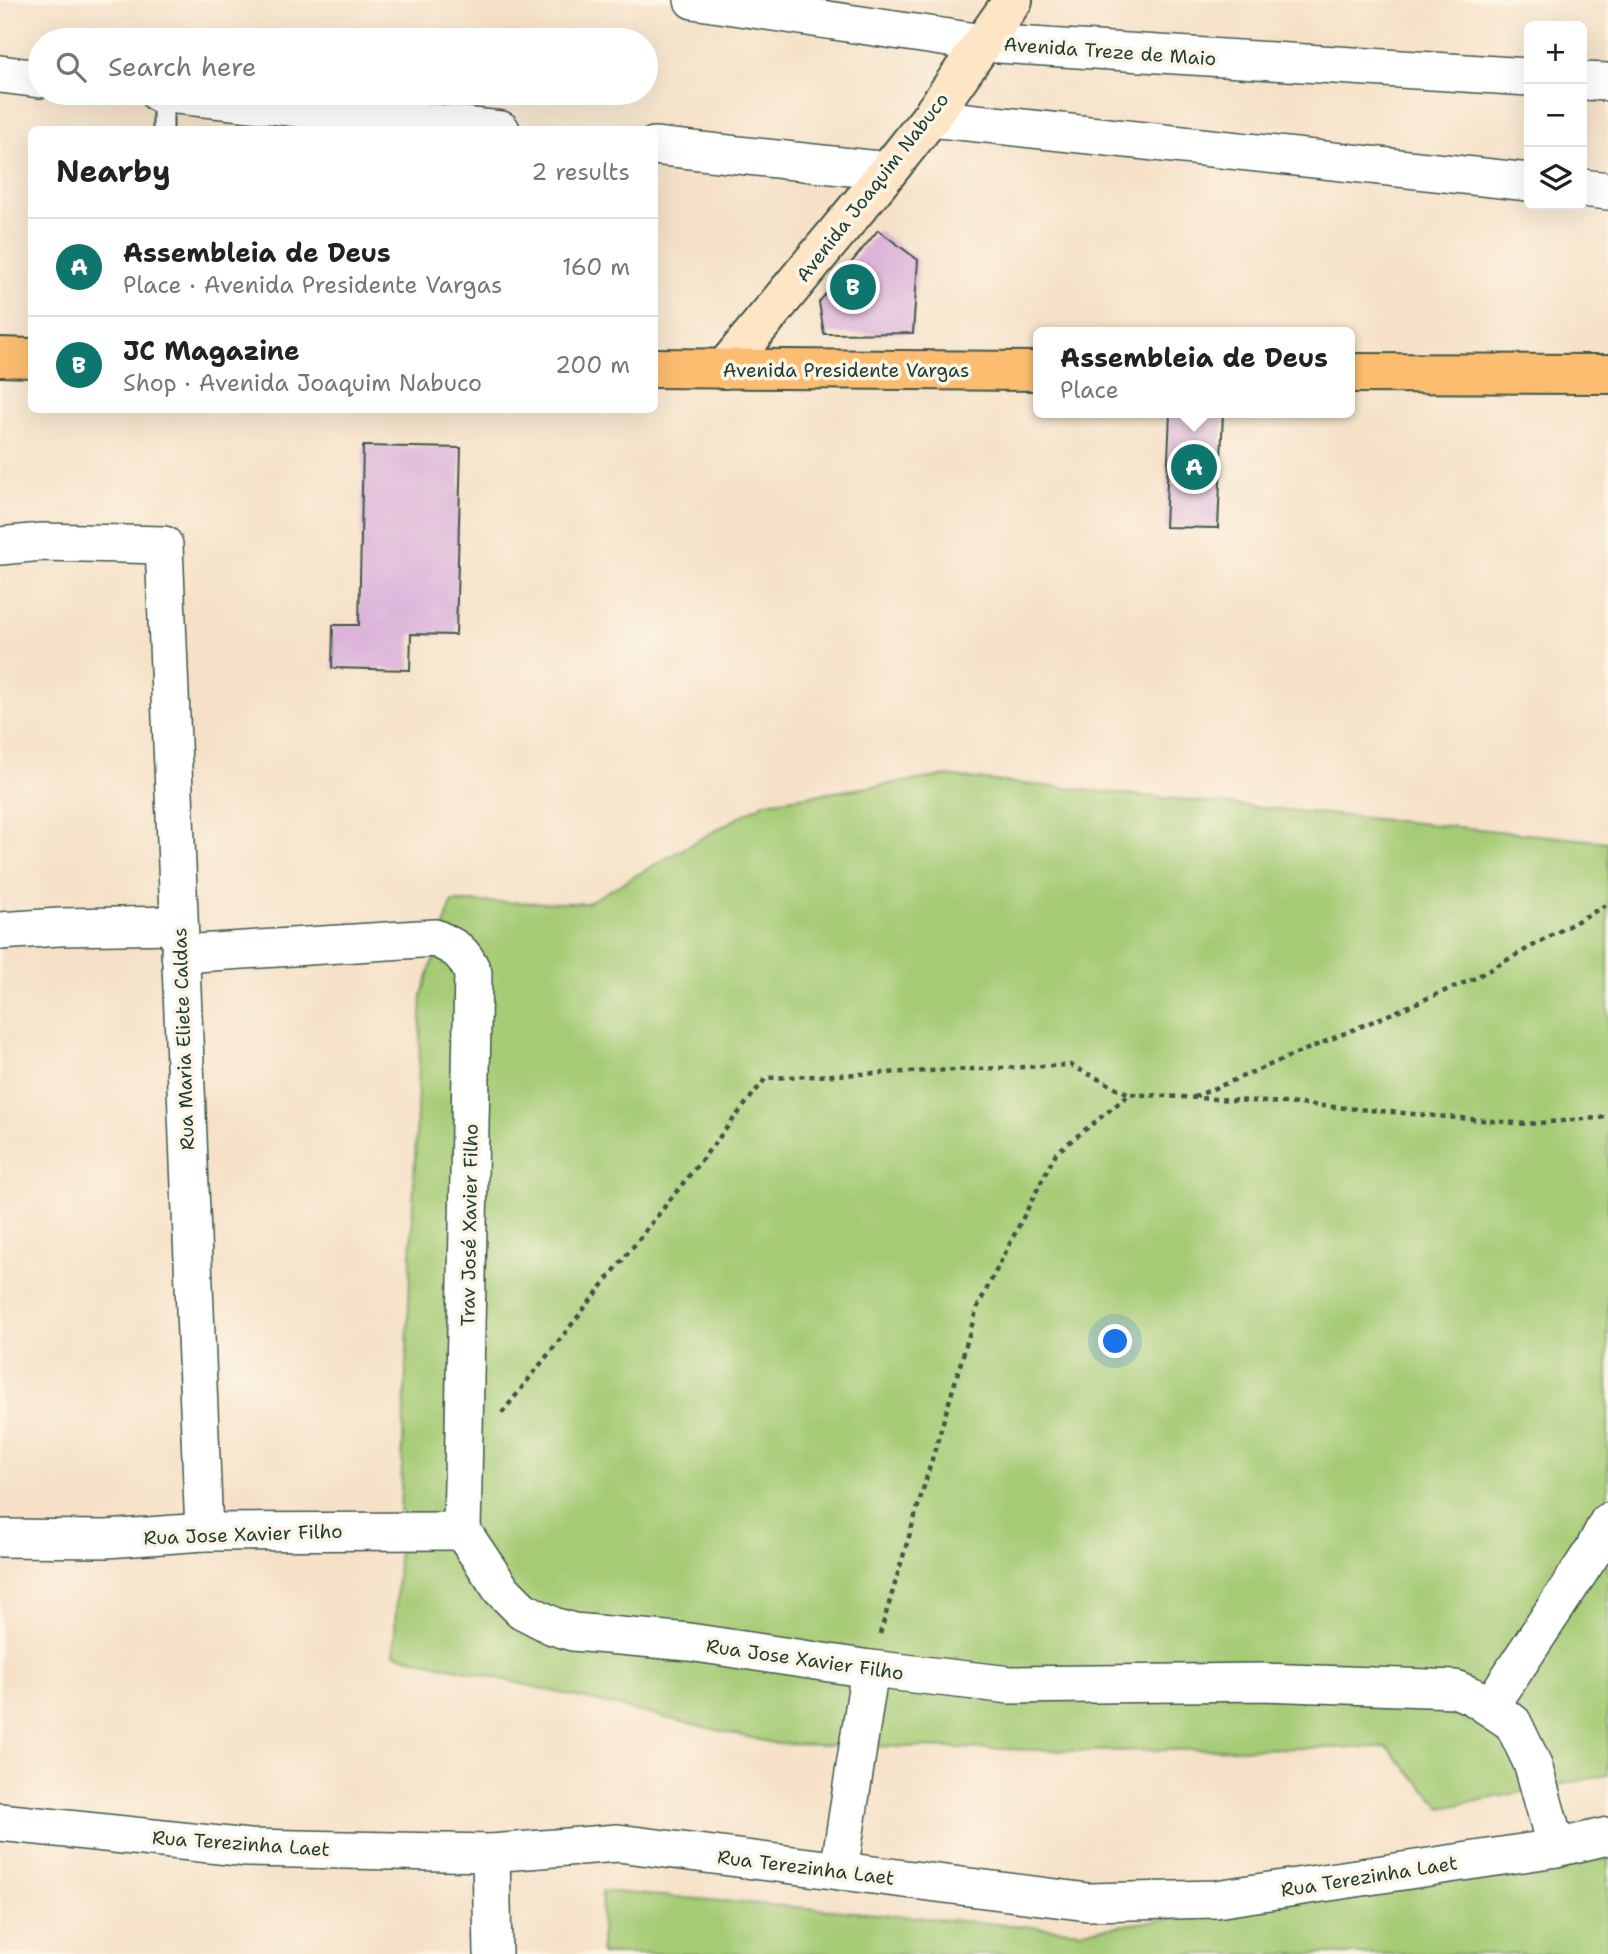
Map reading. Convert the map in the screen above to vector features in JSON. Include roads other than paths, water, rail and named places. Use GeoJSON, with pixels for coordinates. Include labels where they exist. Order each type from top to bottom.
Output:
{"type":"FeatureCollection","features":[{"type":"Feature","properties":{"kind":"main road","name":"Avenida Joaquim Nabuco"},"geometry":{"type":"LineString","coordinates":[[724,369],[930,118],[1013,0]]}},
{"type":"Feature","properties":{"kind":"main road"},"geometry":{"type":"LineString","coordinates":[[0,357],[28,358]]}},
{"type":"Feature","properties":{"kind":"main road","name":"Avenida Presidente Vargas"},"geometry":{"type":"LineString","coordinates":[[658,368],[1033,371]]}},
{"type":"Feature","properties":{"kind":"main road"},"geometry":{"type":"LineString","coordinates":[[1355,373],[1608,374]]}},
{"type":"Feature","properties":{"kind":"street","name":"Avenida Treze de Maio"},"geometry":{"type":"LineString","coordinates":[[693,0],[783,7],[982,43],[1524,77]]}},
{"type":"Feature","properties":{"kind":"street"},"geometry":{"type":"LineString","coordinates":[[0,74],[28,78]]}},
{"type":"Feature","properties":{"kind":"street"},"geometry":{"type":"LineString","coordinates":[[1587,81],[1608,82]]}},
{"type":"Feature","properties":{"kind":"street"},"geometry":{"type":"LineString","coordinates":[[271,105],[464,126]]}},
{"type":"Feature","properties":{"kind":"street"},"geometry":{"type":"LineString","coordinates":[[930,118],[1524,181]]}},
{"type":"Feature","properties":{"kind":"street"},"geometry":{"type":"LineString","coordinates":[[658,146],[888,171]]}},
{"type":"Feature","properties":{"kind":"street"},"geometry":{"type":"LineString","coordinates":[[1587,189],[1608,191]]}},
{"type":"Feature","properties":{"kind":"street","name":"Rua Maria Eliete Caldas"},"geometry":{"type":"LineString","coordinates":[[0,546],[42,542],[164,545],[204,1532]]}},
{"type":"Feature","properties":{"kind":"street"},"geometry":{"type":"LineString","coordinates":[[0,931],[59,927],[179,939]]}},
{"type":"Feature","properties":{"kind":"street","name":"Trav José Xavier Filho"},"geometry":{"type":"LineString","coordinates":[[179,939],[435,938],[458,949],[466,957],[473,973],[463,1531]]}},
{"type":"Feature","properties":{"kind":"street"},"geometry":{"type":"LineString","coordinates":[[1490,1707],[1593,1551],[1608,1522]]}},
{"type":"Feature","properties":{"kind":"street","name":"Rua Jose Xavier Filho"},"geometry":{"type":"LineString","coordinates":[[0,1538],[106,1539],[204,1532],[463,1531],[501,1589],[522,1610],[553,1626],[573,1632],[689,1642],[870,1669],[1010,1685],[1263,1682],[1455,1689],[1490,1707],[1513,1723],[1533,1765],[1556,1848]]}},
{"type":"Feature","properties":{"kind":"street"},"geometry":{"type":"LineString","coordinates":[[839,1871],[870,1669]]}},
{"type":"Feature","properties":{"kind":"street","name":"Rua Terezinha Laet"},"geometry":{"type":"LineString","coordinates":[[0,1822],[248,1848],[491,1853],[618,1843],[1088,1902],[1216,1899],[1556,1848],[1608,1836]]}},
{"type":"Feature","properties":{"kind":"street"},"geometry":{"type":"LineString","coordinates":[[491,1853],[493,1954]]}},
{"type":"Feature","properties":{"kind":"lane"},"geometry":{"type":"LineString","coordinates":[[162,105],[163,126]]}},
{"type":"Feature","properties":{"kind":"place","name":"JC Magazine"},"geometry":{"type":"Point","coordinates":[853,287]}},
{"type":"Feature","properties":{"kind":"place","name":"Assembleia de Deus"},"geometry":{"type":"Point","coordinates":[1194,467]}}]}
